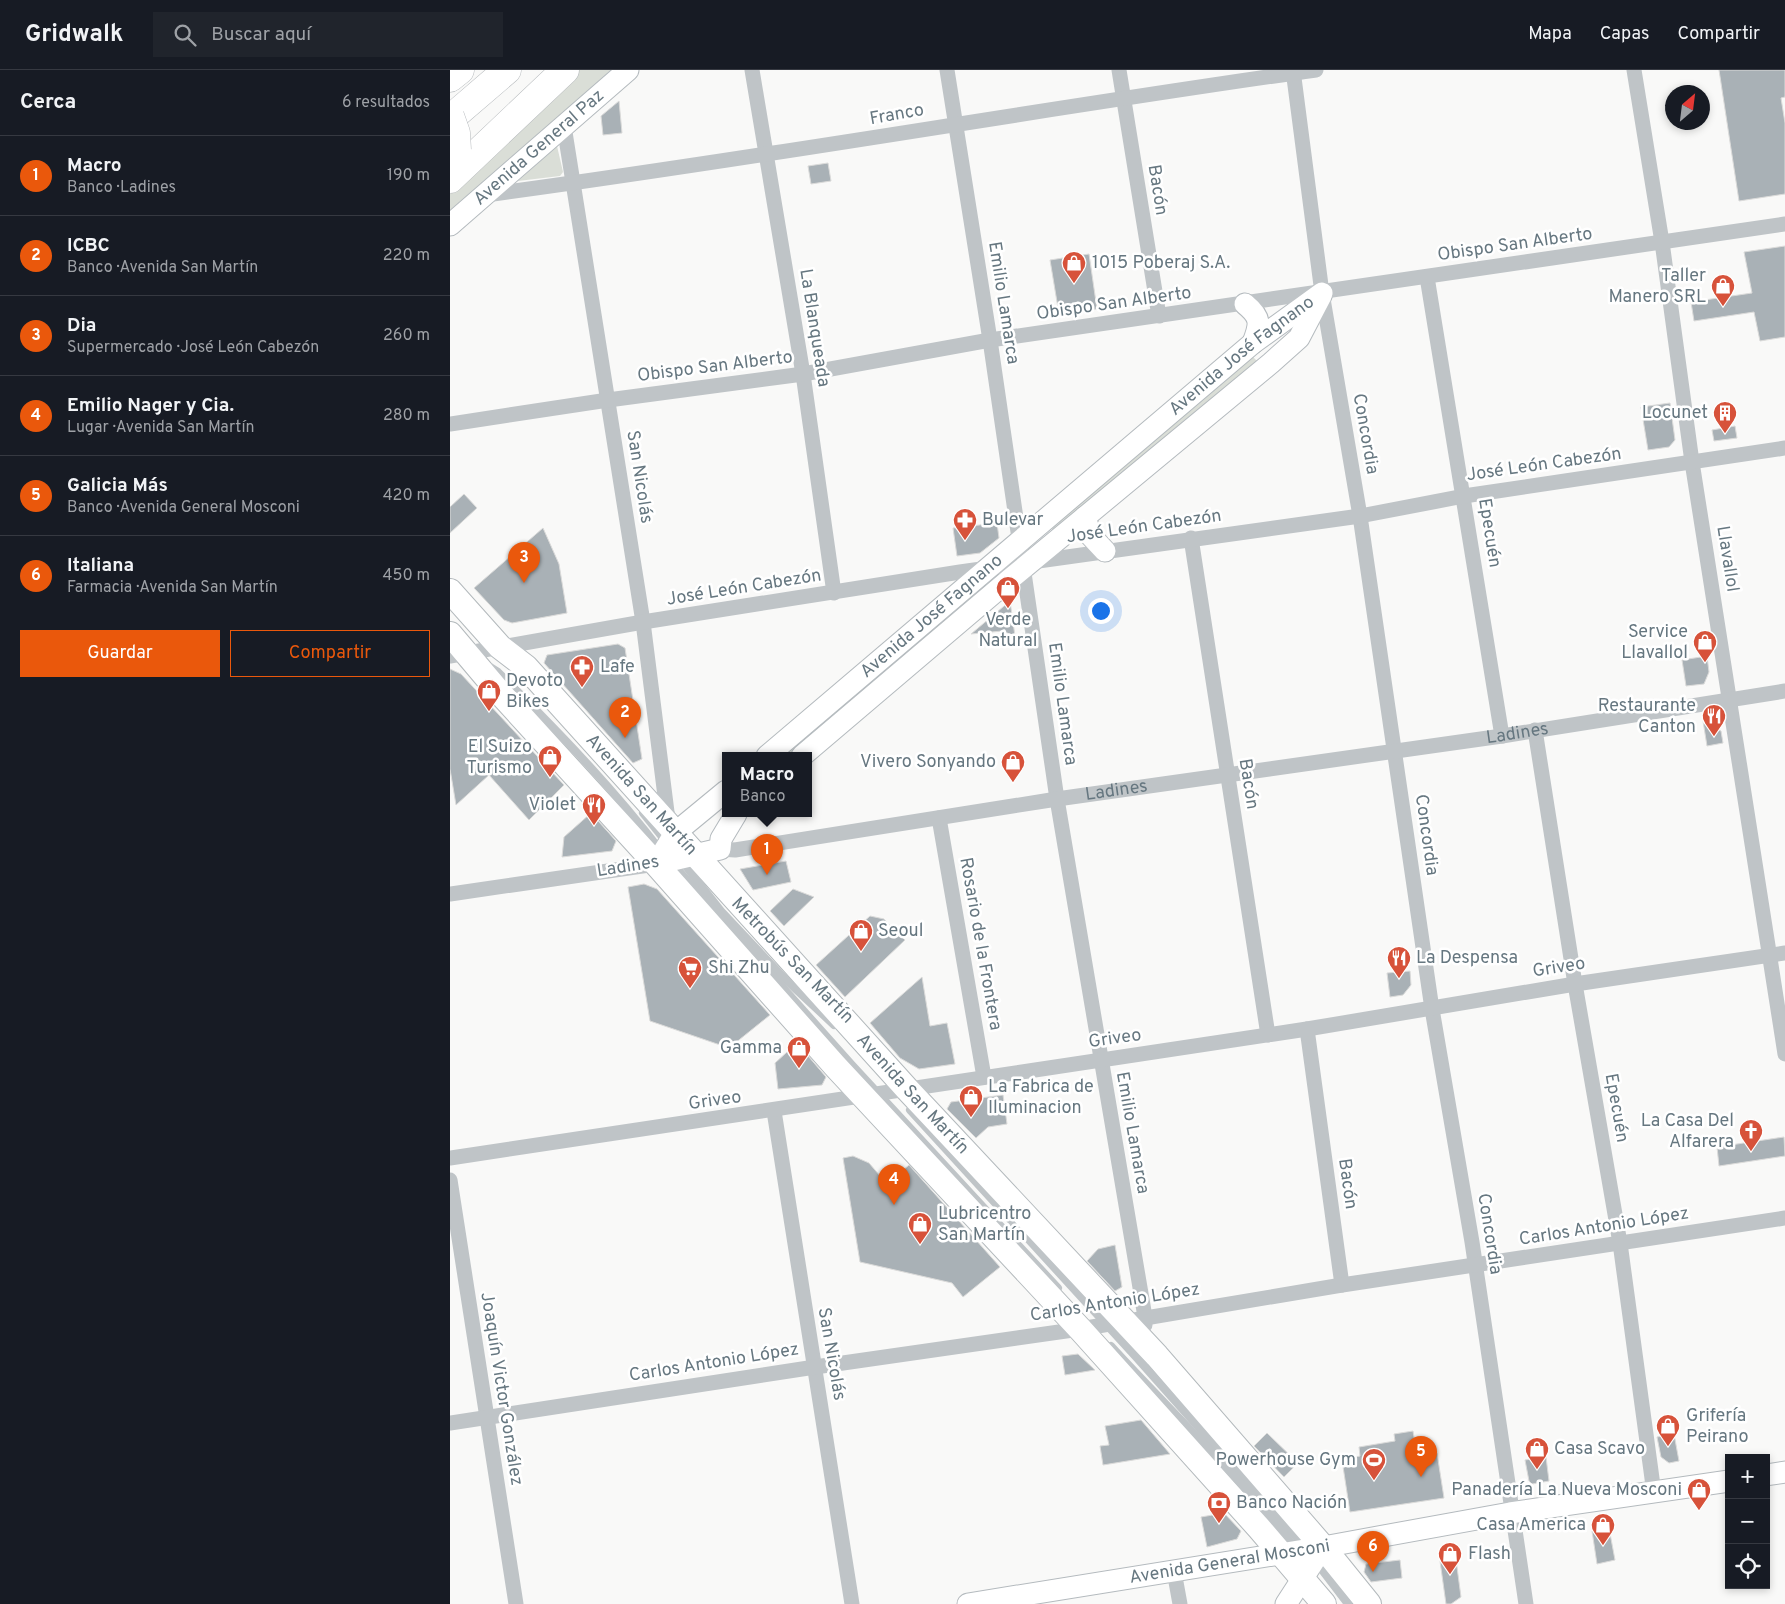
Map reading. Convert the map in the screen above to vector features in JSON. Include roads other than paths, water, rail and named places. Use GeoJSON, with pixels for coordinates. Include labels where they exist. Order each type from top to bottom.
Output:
{"type":"FeatureCollection","features":[{"type":"Feature","properties":{"kind":"highway"},"geometry":{"type":"LineString","coordinates":[[450,78],[460,70]]}},
{"type":"Feature","properties":{"kind":"highway"},"geometry":{"type":"LineString","coordinates":[[452,149],[456,133],[450,117],[507,70]]}},
{"type":"Feature","properties":{"kind":"highway"},"geometry":{"type":"LineString","coordinates":[[450,179],[564,70]]}},
{"type":"Feature","properties":{"kind":"highway"},"geometry":{"type":"LineString","coordinates":[[452,149],[473,99]]}},
{"type":"Feature","properties":{"kind":"main road","name":"Avenida San Martín"},"geometry":{"type":"LineString","coordinates":[[450,592],[500,647],[526,667],[673,853],[891,1094],[1105,1324],[1305,1559],[1369,1604]]}},
{"type":"Feature","properties":{"kind":"main road","name":"Avenida San Martín"},"geometry":{"type":"LineString","coordinates":[[450,634],[459,655],[673,853],[891,1094],[1105,1324],[1143,1342],[1305,1559],[1324,1604]]}},
{"type":"Feature","properties":{"kind":"street","name":"Avenida General Paz"},"geometry":{"type":"LineString","coordinates":[[450,226],[628,70]]}},
{"type":"Feature","properties":{"kind":"street","name":"La Blanqueada"},"geometry":{"type":"LineString","coordinates":[[752,70],[803,374],[834,593]]}},
{"type":"Feature","properties":{"kind":"street","name":"Emilio Lamarca"},"geometry":{"type":"LineString","coordinates":[[947,70],[990,340],[1019,542],[1026,564],[1057,799],[1100,1060],[1105,1324]]}},
{"type":"Feature","properties":{"kind":"street","name":"Bacón"},"geometry":{"type":"LineString","coordinates":[[1119,70],[1159,316]]}},
{"type":"Feature","properties":{"kind":"street","name":"Franco"},"geometry":{"type":"LineString","coordinates":[[485,195],[766,156],[955,124],[1316,70]]}},
{"type":"Feature","properties":{"kind":"street","name":"Llavallol"},"geometry":{"type":"LineString","coordinates":[[1634,70],[1662,242],[1692,462],[1785,1054]]}},
{"type":"Feature","properties":{"kind":"street","name":"Concordia"},"geometry":{"type":"LineString","coordinates":[[1293,72],[1322,293],[1360,516],[1432,1008],[1475,1265],[1510,1513],[1526,1604]]}},
{"type":"Feature","properties":{"kind":"street","name":"San Nicolás"},"geometry":{"type":"LineString","coordinates":[[564,126],[643,622],[673,853]]}},
{"type":"Feature","properties":{"kind":"street","name":"Obispo San Alberto"},"geometry":{"type":"LineString","coordinates":[[450,424],[608,400],[803,374],[990,340],[1785,224]]}},
{"type":"Feature","properties":{"kind":"street","name":"Epecuén"},"geometry":{"type":"LineString","coordinates":[[1427,277],[1502,736]]}},
{"type":"Feature","properties":{"kind":"street","name":"Avenida José Fagnano"},"geometry":{"type":"LineString","coordinates":[[772,752],[1253,343],[1322,293]]}},
{"type":"Feature","properties":{"kind":"street","name":"Avenida José Fagnano"},"geometry":{"type":"LineString","coordinates":[[807,752],[1026,564],[1271,363],[1299,338],[1322,293]]}},
{"type":"Feature","properties":{"kind":"street"},"geometry":{"type":"LineString","coordinates":[[1245,304],[1255,312],[1258,319],[1259,327],[1253,343],[1271,363]]}},
{"type":"Feature","properties":{"kind":"street","name":"José León Cabezón"},"geometry":{"type":"LineString","coordinates":[[459,655],[643,622],[990,567],[1026,564],[1191,538],[1360,516],[1464,496],[1785,448]]}},
{"type":"Feature","properties":{"kind":"street"},"geometry":{"type":"LineString","coordinates":[[1085,517],[1090,536],[1105,551]]}},
{"type":"Feature","properties":{"kind":"street","name":"Bacón"},"geometry":{"type":"LineString","coordinates":[[1191,538],[1268,1035]]}},
{"type":"Feature","properties":{"kind":"street","name":"Ladines"},"geometry":{"type":"LineString","coordinates":[[450,894],[673,853],[720,849],[735,850],[1057,799],[1227,777],[1785,691]]}},
{"type":"Feature","properties":{"kind":"street","name":"Epecuén"},"geometry":{"type":"LineString","coordinates":[[1535,730],[1575,984],[1620,1243],[1654,1493]]}},
{"type":"Feature","properties":{"kind":"street"},"geometry":{"type":"LineString","coordinates":[[673,853],[722,796]]}},
{"type":"Feature","properties":{"kind":"street"},"geometry":{"type":"LineString","coordinates":[[720,849],[721,839],[734,817]]}},
{"type":"Feature","properties":{"kind":"street","name":"Rosario de la Frontera"},"geometry":{"type":"LineString","coordinates":[[939,818],[984,1076]]}},
{"type":"Feature","properties":{"kind":"street","name":"Griveo"},"geometry":{"type":"LineString","coordinates":[[450,1158],[891,1094],[984,1076],[1268,1035],[1575,984],[1785,953]]}},
{"type":"Feature","properties":{"kind":"street","name":"Bacón"},"geometry":{"type":"LineString","coordinates":[[1307,1029],[1342,1285]]}},
{"type":"Feature","properties":{"kind":"street","name":"San Nicolás"},"geometry":{"type":"LineString","coordinates":[[774,1111],[852,1604]]}},
{"type":"Feature","properties":{"kind":"street","name":"Joaquín Victor González"},"geometry":{"type":"LineString","coordinates":[[450,1180],[516,1604]]}},
{"type":"Feature","properties":{"kind":"street","name":"Carlos Antonio López"},"geometry":{"type":"LineString","coordinates":[[450,1423],[1105,1324],[1342,1285],[1785,1218]]}},
{"type":"Feature","properties":{"kind":"street"},"geometry":{"type":"LineString","coordinates":[[1770,1474],[1785,1472]]}},
{"type":"Feature","properties":{"kind":"street","name":"Avenida General Mosconi"},"geometry":{"type":"LineString","coordinates":[[968,1604],[1174,1571],[1305,1559],[1510,1513],[1725,1482]]}},
{"type":"Feature","properties":{"kind":"street"},"geometry":{"type":"LineString","coordinates":[[1286,1604],[1305,1559]]}},
{"type":"Feature","properties":{"kind":"street"},"geometry":{"type":"LineString","coordinates":[[1174,1571],[1180,1604]]}},
{"type":"Feature","properties":{"kind":"lane"},"geometry":{"type":"LineString","coordinates":[[500,647],[513,670]]}},
{"type":"Feature","properties":{"kind":"lane","name":"Metrobús San Martín"},"geometry":{"type":"LineString","coordinates":[[559,721],[721,911],[787,981],[840,1030]]}},
{"type":"Feature","properties":{"kind":"lane"},"geometry":{"type":"LineString","coordinates":[[891,1094],[1064,1295]]}},
{"type":"Feature","properties":{"kind":"lane"},"geometry":{"type":"LineString","coordinates":[[1107,1341],[1272,1518],[1305,1559],[1337,1604]]}},
{"type":"Feature","properties":{"kind":"lane"},"geometry":{"type":"LineString","coordinates":[[1305,1559],[1348,1604]]}},
{"type":"Feature","properties":{"kind":"place","name":"1015 Poberaj S.A."},"geometry":{"type":"Point","coordinates":[1074,284]}},
{"type":"Feature","properties":{"kind":"place","name":"Taller Manero SRL"},"geometry":{"type":"Point","coordinates":[1723,307]}},
{"type":"Feature","properties":{"kind":"place","name":"Locunet"},"geometry":{"type":"Point","coordinates":[1725,434]}},
{"type":"Feature","properties":{"kind":"place","name":"Bulevar"},"geometry":{"type":"Point","coordinates":[965,541]}},
{"type":"Feature","properties":{"kind":"place","name":"Dia"},"geometry":{"type":"Point","coordinates":[524,583]}},
{"type":"Feature","properties":{"kind":"place","name":"Verde Natural"},"geometry":{"type":"Point","coordinates":[1008,609]}},
{"type":"Feature","properties":{"kind":"place","name":"Service Llavallol"},"geometry":{"type":"Point","coordinates":[1705,663]}},
{"type":"Feature","properties":{"kind":"place","name":"Lafe"},"geometry":{"type":"Point","coordinates":[582,688]}},
{"type":"Feature","properties":{"kind":"place","name":"Devoto Bikes"},"geometry":{"type":"Point","coordinates":[489,712]}},
{"type":"Feature","properties":{"kind":"place","name":"Restaurante Canton"},"geometry":{"type":"Point","coordinates":[1714,737]}},
{"type":"Feature","properties":{"kind":"place","name":"ICBC"},"geometry":{"type":"Point","coordinates":[625,738]}},
{"type":"Feature","properties":{"kind":"place","name":"El Suizo Turismo"},"geometry":{"type":"Point","coordinates":[550,778]}},
{"type":"Feature","properties":{"kind":"place","name":"Vivero Sonyando"},"geometry":{"type":"Point","coordinates":[1013,783]}},
{"type":"Feature","properties":{"kind":"place","name":"Violet"},"geometry":{"type":"Point","coordinates":[594,826]}},
{"type":"Feature","properties":{"kind":"place","name":"Macro"},"geometry":{"type":"Point","coordinates":[767,875]}},
{"type":"Feature","properties":{"kind":"place","name":"Seoul"},"geometry":{"type":"Point","coordinates":[861,952]}},
{"type":"Feature","properties":{"kind":"place","name":"La Despensa"},"geometry":{"type":"Point","coordinates":[1399,979]}},
{"type":"Feature","properties":{"kind":"place","name":"Shi Zhu"},"geometry":{"type":"Point","coordinates":[690,989]}},
{"type":"Feature","properties":{"kind":"place","name":"Gamma"},"geometry":{"type":"Point","coordinates":[799,1069]}},
{"type":"Feature","properties":{"kind":"place","name":"La Fabrica de Iluminacion"},"geometry":{"type":"Point","coordinates":[971,1118]}},
{"type":"Feature","properties":{"kind":"place","name":"La Casa Del Alfarera"},"geometry":{"type":"Point","coordinates":[1751,1152]}},
{"type":"Feature","properties":{"kind":"place","name":"Emilio Nager y Cia."},"geometry":{"type":"Point","coordinates":[894,1205]}},
{"type":"Feature","properties":{"kind":"place","name":"Lubricentro San Martín"},"geometry":{"type":"Point","coordinates":[920,1245]}},
{"type":"Feature","properties":{"kind":"place","name":"Grifería Peirano"},"geometry":{"type":"Point","coordinates":[1668,1447]}},
{"type":"Feature","properties":{"kind":"place","name":"Casa Scavo"},"geometry":{"type":"Point","coordinates":[1537,1470]}},
{"type":"Feature","properties":{"kind":"place","name":"Galicia Más"},"geometry":{"type":"Point","coordinates":[1421,1477]}},
{"type":"Feature","properties":{"kind":"place","name":"Powerhouse Gym"},"geometry":{"type":"Point","coordinates":[1374,1481]}},
{"type":"Feature","properties":{"kind":"place","name":"Panadería La Nueva Mosconi"},"geometry":{"type":"Point","coordinates":[1699,1511]}},
{"type":"Feature","properties":{"kind":"place","name":"Banco Nación"},"geometry":{"type":"Point","coordinates":[1219,1524]}},
{"type":"Feature","properties":{"kind":"place","name":"Casa America"},"geometry":{"type":"Point","coordinates":[1603,1546]}},
{"type":"Feature","properties":{"kind":"place","name":"Italiana"},"geometry":{"type":"Point","coordinates":[1373,1572]}},
{"type":"Feature","properties":{"kind":"place","name":"Flash"},"geometry":{"type":"Point","coordinates":[1450,1575]}}]}
